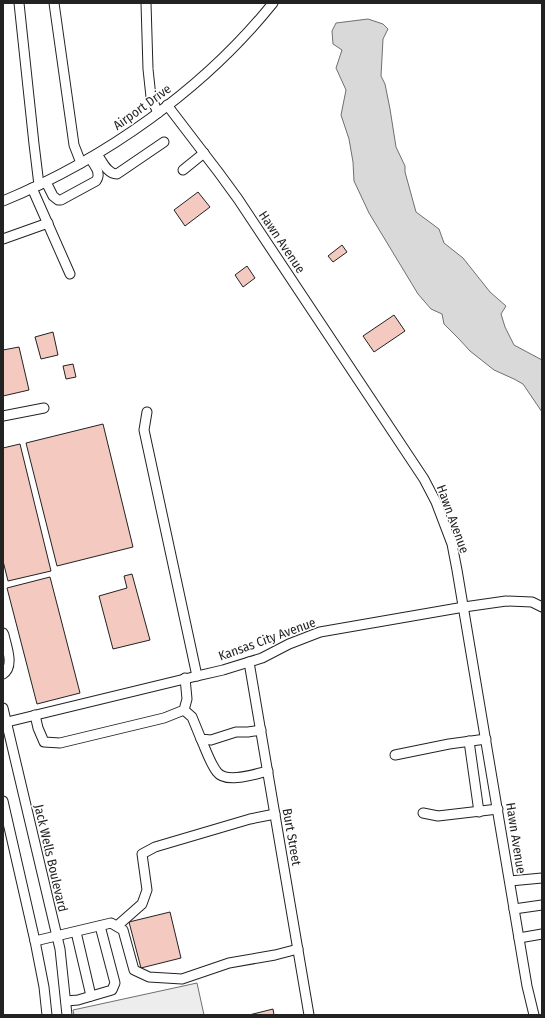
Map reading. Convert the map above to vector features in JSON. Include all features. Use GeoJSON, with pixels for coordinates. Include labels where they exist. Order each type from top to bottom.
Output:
{"type":"FeatureCollection","features":[{"type":"Feature","properties":{"kind":"street"},"geometry":{"type":"LineString","coordinates":[[19,3],[39,185],[48,223],[70,274]]}},
{"type":"Feature","properties":{"kind":"street"},"geometry":{"type":"LineString","coordinates":[[54,3],[74,145],[81,163]]}},
{"type":"Feature","properties":{"kind":"street"},"geometry":{"type":"LineString","coordinates":[[146,3],[148,69],[151,97],[158,113]]}},
{"type":"Feature","properties":{"kind":"street","name":"Airport Drive"},"geometry":{"type":"LineString","coordinates":[[3,201],[39,185],[81,163],[158,113],[235,46],[273,3]]}},
{"type":"Feature","properties":{"kind":"street","name":"Hawn Avenue"},"geometry":{"type":"LineString","coordinates":[[167,105],[238,199],[424,479],[436,502],[452,544],[464,607],[527,986],[534,1015]]}},
{"type":"Feature","properties":{"kind":"street"},"geometry":{"type":"LineString","coordinates":[[93,156],[110,172],[117,174],[164,142]]}},
{"type":"Feature","properties":{"kind":"street"},"geometry":{"type":"LineString","coordinates":[[183,170],[204,153]]}},
{"type":"Feature","properties":{"kind":"street"},"geometry":{"type":"LineString","coordinates":[[39,185],[58,200],[62,200],[96,181],[99,174],[93,156]]}},
{"type":"Feature","properties":{"kind":"street"},"geometry":{"type":"LineString","coordinates":[[3,239],[48,223]]}},
{"type":"Feature","properties":{"kind":"street"},"geometry":{"type":"LineString","coordinates":[[3,416],[44,408]]}},
{"type":"Feature","properties":{"kind":"street"},"geometry":{"type":"LineString","coordinates":[[148,412],[144,430],[197,676]]}},
{"type":"Feature","properties":{"kind":"street","name":"Kansas City Avenue"},"geometry":{"type":"LineString","coordinates":[[5,722],[223,670],[262,658],[289,644],[320,632],[506,601],[532,602],[542,607]]}},
{"type":"Feature","properties":{"kind":"street"},"geometry":{"type":"LineString","coordinates":[[3,633],[10,663],[6,672],[3,674]]}},
{"type":"Feature","properties":{"kind":"street","name":"Burt Street"},"geometry":{"type":"LineString","coordinates":[[249,662],[309,1015]]}},
{"type":"Feature","properties":{"kind":"street"},"geometry":{"type":"LineString","coordinates":[[34,715],[44,742],[60,743],[164,718],[184,710],[188,699],[185,678]]}},
{"type":"Feature","properties":{"kind":"street","name":"Jack Wells Boulevard"},"geometry":{"type":"LineString","coordinates":[[3,708],[5,722],[60,950],[67,1015]]}},
{"type":"Feature","properties":{"kind":"street"},"geometry":{"type":"LineString","coordinates":[[184,710],[192,717],[218,774],[232,779],[268,771]]}},
{"type":"Feature","properties":{"kind":"street"},"geometry":{"type":"LineString","coordinates":[[201,739],[211,740],[236,732],[261,730]]}},
{"type":"Feature","properties":{"kind":"street"},"geometry":{"type":"LineString","coordinates":[[395,755],[449,744],[486,739]]}},
{"type":"Feature","properties":{"kind":"street"},"geometry":{"type":"LineString","coordinates":[[469,741],[479,812]]}},
{"type":"Feature","properties":{"kind":"street"},"geometry":{"type":"LineString","coordinates":[[3,801],[35,941],[44,986],[47,1015]]}},
{"type":"Feature","properties":{"kind":"street"},"geometry":{"type":"LineString","coordinates":[[423,813],[438,816],[498,809]]}},
{"type":"Feature","properties":{"kind":"street"},"geometry":{"type":"LineString","coordinates":[[117,926],[142,904],[148,890],[142,854],[155,847],[243,821],[275,814]]}},
{"type":"Feature","properties":{"kind":"street"},"geometry":{"type":"LineString","coordinates":[[510,881],[542,878]]}},
{"type":"Feature","properties":{"kind":"street"},"geometry":{"type":"LineString","coordinates":[[514,909],[542,904]]}},
{"type":"Feature","properties":{"kind":"street"},"geometry":{"type":"LineString","coordinates":[[35,941],[111,923],[123,930],[134,970],[149,977],[182,979],[228,963],[275,955],[298,949]]}},
{"type":"Feature","properties":{"kind":"street"},"geometry":{"type":"LineString","coordinates":[[66,1001],[78,1000],[112,990],[115,983],[100,926]]}},
{"type":"Feature","properties":{"kind":"street"},"geometry":{"type":"LineString","coordinates":[[76,932],[91,996]]}},
{"type":"Feature","properties":{"kind":"street"},"geometry":{"type":"LineString","coordinates":[[519,938],[542,934]]}},
{"type":"Feature","properties":{"kind":"shaded area"},"geometry":{"type":"Polygon","coordinates":[[[368,19],[383,24],[388,29],[383,39],[381,76],[385,84],[396,147],[405,166],[405,172],[416,212],[439,229],[444,243],[463,258],[490,292],[506,306],[501,314],[505,327],[514,345],[542,360],[542,412],[523,384],[494,370],[470,351],[444,324],[442,314],[431,309],[418,294],[369,213],[354,181],[353,162],[349,139],[341,115],[346,90],[336,68],[342,50],[333,44],[332,31],[336,23],[368,19]]]}},
{"type":"Feature","properties":{"kind":"shaded area"},"geometry":{"type":"Polygon","coordinates":[[[197,983],[204,1015],[74,1015],[73,1010],[197,983]]]}},
{"type":"Feature","properties":{"kind":"building"},"geometry":{"type":"Polygon","coordinates":[[[198,192],[210,207],[185,226],[174,210],[198,192]]]}},
{"type":"Feature","properties":{"kind":"building"},"geometry":{"type":"Polygon","coordinates":[[[342,245],[347,252],[333,262],[328,256],[342,245]]]}},
{"type":"Feature","properties":{"kind":"building"},"geometry":{"type":"Polygon","coordinates":[[[247,266],[255,278],[243,287],[235,275],[247,266]]]}},
{"type":"Feature","properties":{"kind":"building"},"geometry":{"type":"Polygon","coordinates":[[[394,315],[405,331],[374,352],[363,336],[394,315]]]}},
{"type":"Feature","properties":{"kind":"building"},"geometry":{"type":"Polygon","coordinates":[[[53,332],[58,355],[41,359],[35,337],[53,332]]]}},
{"type":"Feature","properties":{"kind":"building"},"geometry":{"type":"Polygon","coordinates":[[[19,347],[29,390],[3,396],[3,350],[19,347]]]}},
{"type":"Feature","properties":{"kind":"building"},"geometry":{"type":"Polygon","coordinates":[[[73,364],[76,377],[66,379],[63,366],[73,364]]]}},
{"type":"Feature","properties":{"kind":"building"},"geometry":{"type":"Polygon","coordinates":[[[103,424],[133,547],[57,566],[26,443],[103,424]]]}},
{"type":"Feature","properties":{"kind":"building"},"geometry":{"type":"Polygon","coordinates":[[[20,444],[51,571],[8,581],[3,561],[3,448],[20,444]]]}},
{"type":"Feature","properties":{"kind":"building"},"geometry":{"type":"Polygon","coordinates":[[[132,574],[150,640],[113,649],[99,596],[127,588],[124,576],[132,574]]]}},
{"type":"Feature","properties":{"kind":"building"},"geometry":{"type":"Polygon","coordinates":[[[50,577],[80,693],[37,704],[7,588],[50,577]]]}},
{"type":"Feature","properties":{"kind":"building"},"geometry":{"type":"Polygon","coordinates":[[[170,912],[181,958],[141,968],[129,922],[170,912]]]}},
{"type":"Feature","properties":{"kind":"building"},"geometry":{"type":"Polygon","coordinates":[[[273,1009],[274,1015],[249,1015],[273,1009]]]}}]}
